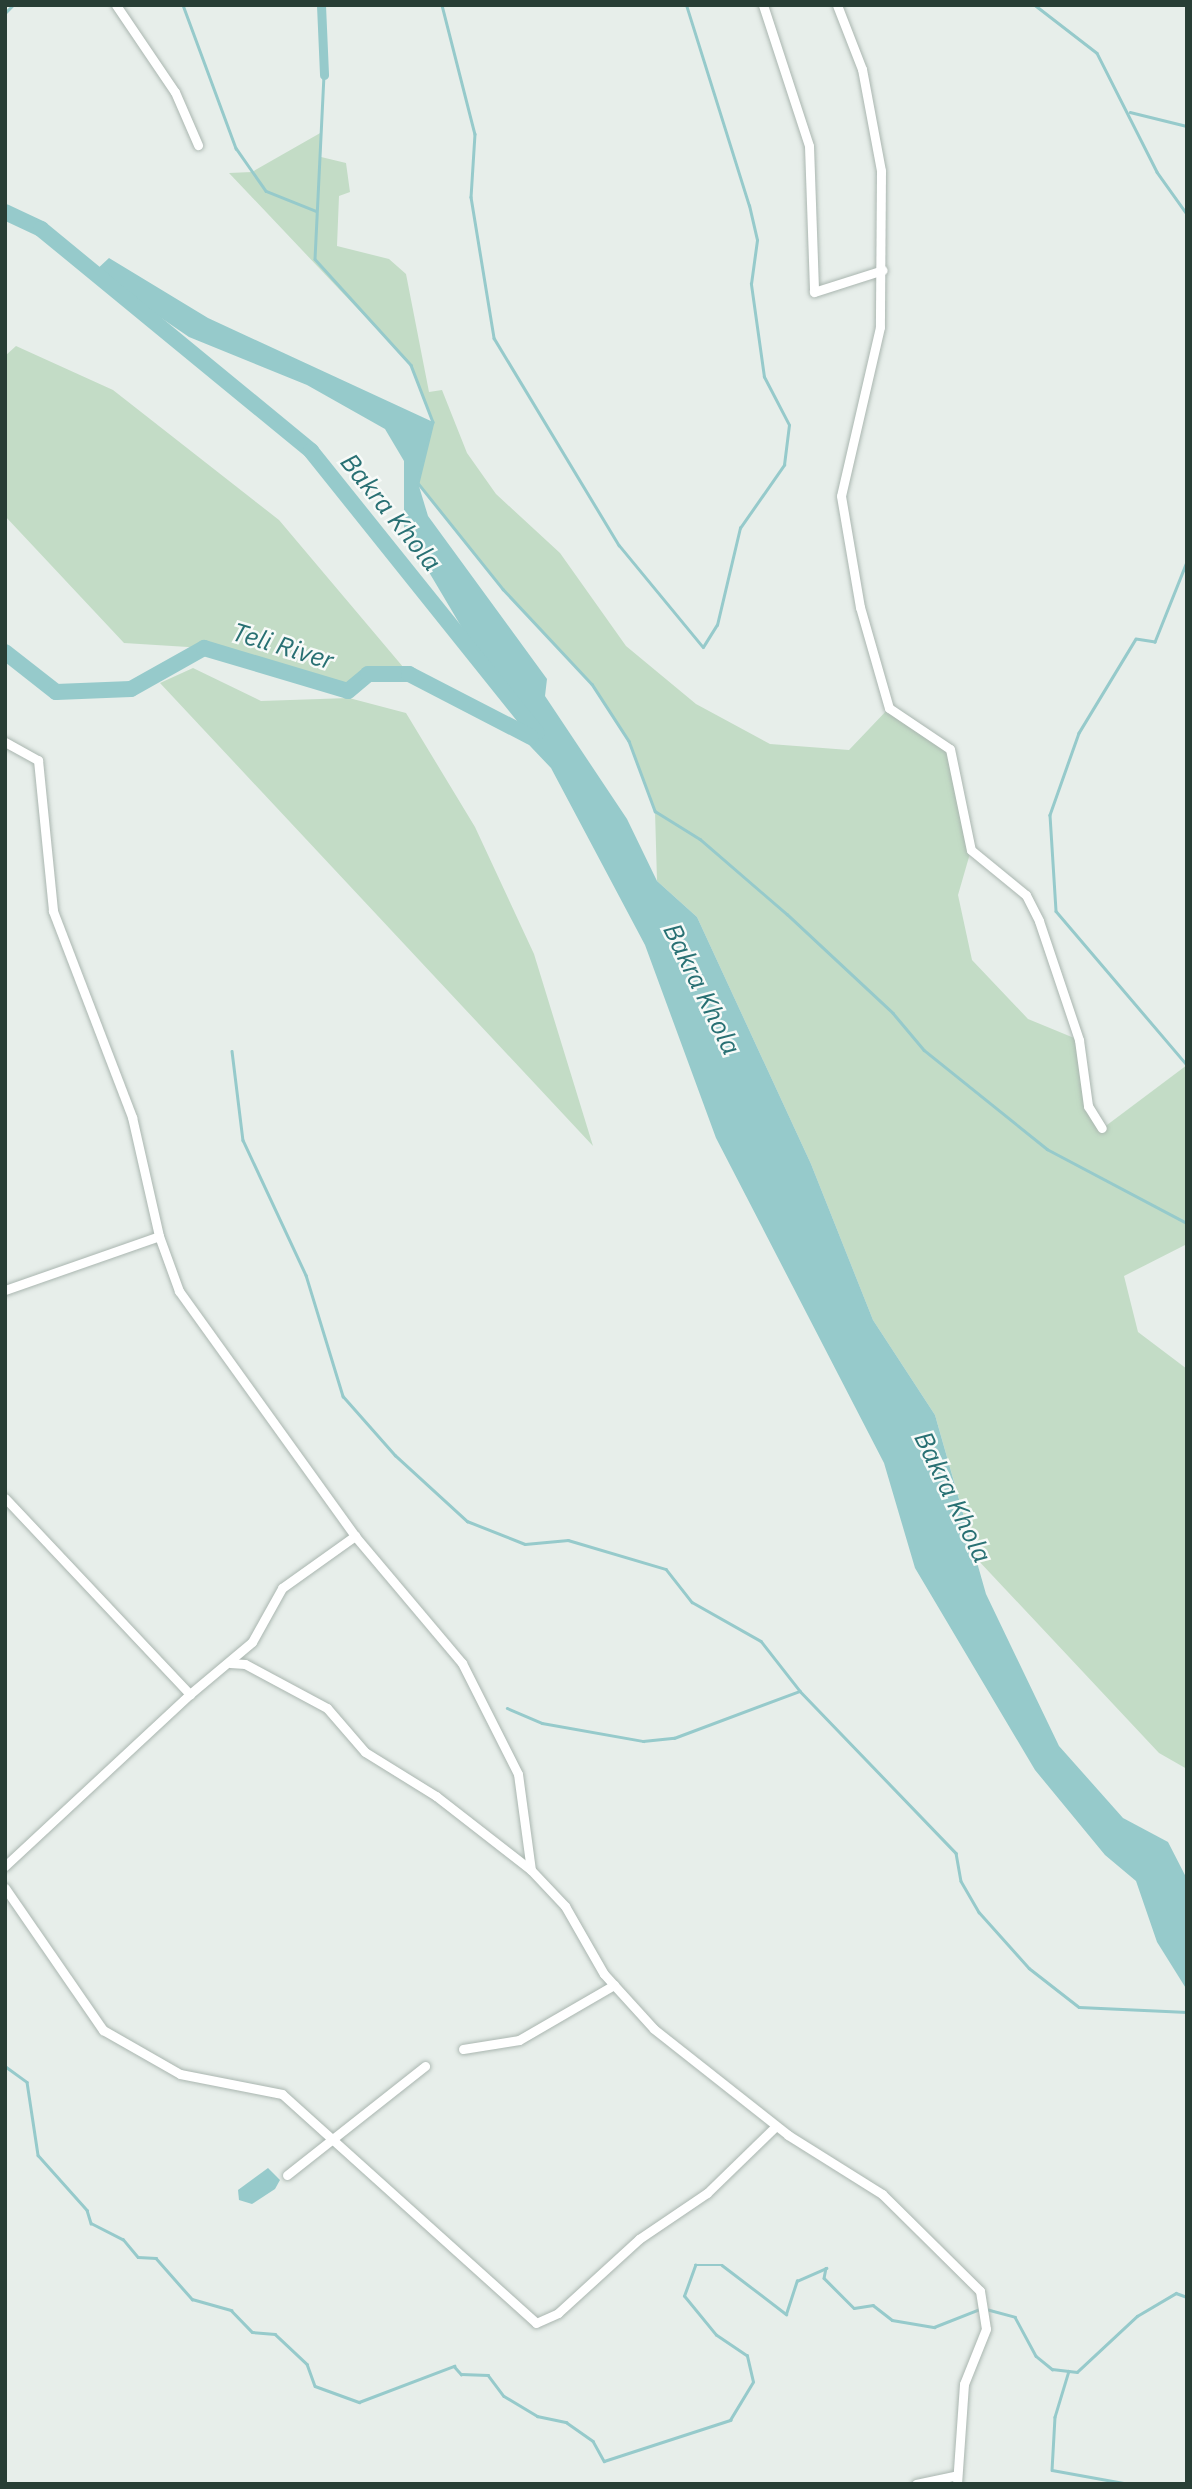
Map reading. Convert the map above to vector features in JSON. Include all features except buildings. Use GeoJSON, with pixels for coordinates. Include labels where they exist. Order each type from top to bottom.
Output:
{"type":"FeatureCollection","features":[{"type":"Feature","properties":{"kind":"street"},"geometry":{"type":"LineString","coordinates":[[116,5],[175,92],[198,145]]}},
{"type":"Feature","properties":{"kind":"street"},"geometry":{"type":"LineString","coordinates":[[763,5],[809,146],[814,292],[883,270]]}},
{"type":"Feature","properties":{"kind":"street"},"geometry":{"type":"LineString","coordinates":[[836,5],[862,69],[877,145],[883,270],[871,384],[841,496],[877,674],[889,708],[950,749],[971,850],[1026,895],[1039,921],[1079,1040],[1088,1106],[1102,1128]]}},
{"type":"Feature","properties":{"kind":"street"},"geometry":{"type":"LineString","coordinates":[[5,741],[38,760],[53,911],[116,1090],[132,1117],[159,1236],[191,1310],[355,1536],[462,1663],[518,1774],[531,1870]]}},
{"type":"Feature","properties":{"kind":"street"},"geometry":{"type":"LineString","coordinates":[[5,1290],[159,1236]]}},
{"type":"Feature","properties":{"kind":"street"},"geometry":{"type":"LineString","coordinates":[[5,1498],[190,1694]]}},
{"type":"Feature","properties":{"kind":"street"},"geometry":{"type":"LineString","coordinates":[[5,1867],[190,1694],[230,1664],[252,1642],[282,1588],[355,1536]]}},
{"type":"Feature","properties":{"kind":"street"},"geometry":{"type":"LineString","coordinates":[[230,1664],[245,1664],[327,1708],[365,1752],[436,1796],[531,1870],[565,1906],[614,1985],[661,2035],[776,2126],[882,2194],[944,2258],[963,2269],[987,2312],[964,2384],[956,2480],[916,2484]]}},
{"type":"Feature","properties":{"kind":"street"},"geometry":{"type":"LineString","coordinates":[[5,1888],[103,2030],[180,2074],[282,2094],[331,2142],[536,2323],[558,2313],[639,2239],[708,2193],[776,2126]]}},
{"type":"Feature","properties":{"kind":"street"},"geometry":{"type":"LineString","coordinates":[[463,2049],[519,2040],[614,1985]]}},
{"type":"Feature","properties":{"kind":"street"},"geometry":{"type":"LineString","coordinates":[[287,2175],[425,2066]]}},
{"type":"Feature","properties":{"kind":"green space"},"geometry":{"type":"Polygon","coordinates":[[[322,132],[321,157],[346,163],[350,192],[339,196],[337,246],[389,259],[406,274],[429,392],[442,390],[467,453],[496,494],[560,553],[626,646],[696,704],[770,744],[849,750],[889,708],[950,749],[971,850],[958,895],[972,960],[1028,1019],[1079,1040],[1088,1106],[1103,1128],[1187,1065],[1187,1244],[1124,1276],[1138,1332],[1187,1369],[1187,1769],[1159,1753],[976,1558],[935,1415],[873,1320],[811,1164],[697,917],[657,881],[655,811],[629,741],[592,684],[503,589],[418,483],[433,422],[411,365],[229,173],[252,172],[322,132]]]}},
{"type":"Feature","properties":{"kind":"green space"},"geometry":{"type":"Polygon","coordinates":[[[16,346],[113,390],[279,520],[409,674],[368,674],[348,691],[204,648],[124,643],[5,516],[5,356],[16,346]]]}},
{"type":"Feature","properties":{"kind":"green space"},"geometry":{"type":"Polygon","coordinates":[[[193,668],[261,701],[349,698],[406,713],[475,827],[534,954],[593,1146],[160,683],[193,668]]]}},
{"type":"Feature","properties":{"kind":"water"},"geometry":{"type":"Polygon","coordinates":[[[109,258],[208,318],[433,422],[418,483],[428,516],[547,679],[545,696],[627,819],[657,881],[697,917],[811,1164],[873,1320],[935,1415],[986,1594],[1059,1746],[1123,1818],[1168,1842],[1187,1879],[1187,1990],[1157,1942],[1136,1881],[1105,1855],[1035,1770],[915,1568],[884,1463],[716,1138],[645,945],[551,768],[512,727],[532,727],[487,670],[404,530],[404,461],[385,429],[307,385],[189,337],[94,272],[109,258]]]}},
{"type":"Feature","properties":{"kind":"water"},"geometry":{"type":"Polygon","coordinates":[[[268,2168],[280,2180],[275,2189],[252,2204],[239,2200],[238,2190],[268,2168]]]}},
{"type":"Feature","properties":{"kind":"waterway"},"geometry":{"type":"LineString","coordinates":[[5,13],[13,5]]}},
{"type":"Feature","properties":{"kind":"waterway"},"geometry":{"type":"LineString","coordinates":[[183,5],[236,148],[266,191],[316,211]]}},
{"type":"Feature","properties":{"kind":"waterway"},"geometry":{"type":"LineString","coordinates":[[321,5],[324,75]]}},
{"type":"Feature","properties":{"kind":"waterway"},"geometry":{"type":"LineString","coordinates":[[442,5],[475,134],[471,197],[494,338],[619,545],[703,647],[717,625],[740,528],[784,465],[789,425],[764,377],[751,284],[757,240],[749,206],[686,5]]}},
{"type":"Feature","properties":{"kind":"waterway"},"geometry":{"type":"LineString","coordinates":[[1035,5],[1097,53],[1157,172],[1187,214]]}},
{"type":"Feature","properties":{"kind":"waterway"},"geometry":{"type":"LineString","coordinates":[[324,75],[315,259],[411,365],[433,422],[418,483],[503,589],[592,684],[629,741],[655,811],[700,839],[787,914],[893,1013],[924,1050],[1047,1149],[1187,1223]]}},
{"type":"Feature","properties":{"kind":"waterway"},"geometry":{"type":"LineString","coordinates":[[1130,112],[1187,126]]}},
{"type":"Feature","properties":{"kind":"waterway","name":"Bakra Khola"},"geometry":{"type":"LineString","coordinates":[[5,212],[41,229],[311,451],[537,733]]}},
{"type":"Feature","properties":{"kind":"waterway"},"geometry":{"type":"LineString","coordinates":[[1187,562],[1155,642],[1136,639],[1079,733],[1050,815],[1056,911],[1187,1065]]}},
{"type":"Feature","properties":{"kind":"waterway","name":"Teli River"},"geometry":{"type":"LineString","coordinates":[[5,652],[56,692],[131,689],[204,648],[348,691],[368,674],[409,674],[531,737]]}},
{"type":"Feature","properties":{"kind":"waterway"},"geometry":{"type":"LineString","coordinates":[[232,1051],[243,1140],[306,1275],[343,1396],[395,1455],[467,1521],[525,1544],[568,1540],[666,1569],[692,1602],[761,1641],[800,1691]]}},
{"type":"Feature","properties":{"kind":"waterway"},"geometry":{"type":"LineString","coordinates":[[507,1708],[542,1723],[643,1741],[674,1738],[800,1691],[956,1853],[961,1881],[979,1912],[1029,1968],[1079,2007],[1187,2012]]}},
{"type":"Feature","properties":{"kind":"waterway"},"geometry":{"type":"LineString","coordinates":[[5,2066],[27,2082],[38,2155],[87,2210],[91,2223],[123,2239],[138,2257],[156,2258],[192,2299],[231,2310],[252,2332],[275,2334],[307,2364],[315,2386],[359,2402],[454,2366],[461,2374],[488,2375],[504,2396],[537,2416],[566,2422],[593,2441],[604,2461],[730,2420],[753,2382],[747,2356],[716,2335],[684,2296],[695,2265],[722,2265],[786,2314],[797,2281],[826,2268],[824,2278],[854,2308],[873,2305],[892,2320],[934,2327],[980,2309]]}},
{"type":"Feature","properties":{"kind":"waterway"},"geometry":{"type":"LineString","coordinates":[[986,2309],[1015,2317],[1036,2356],[1052,2369],[1077,2372],[1137,2316],[1176,2293],[1187,2297]]}},
{"type":"Feature","properties":{"kind":"waterway"},"geometry":{"type":"LineString","coordinates":[[1069,2371],[1055,2417],[1052,2470],[1129,2484]]}}]}
